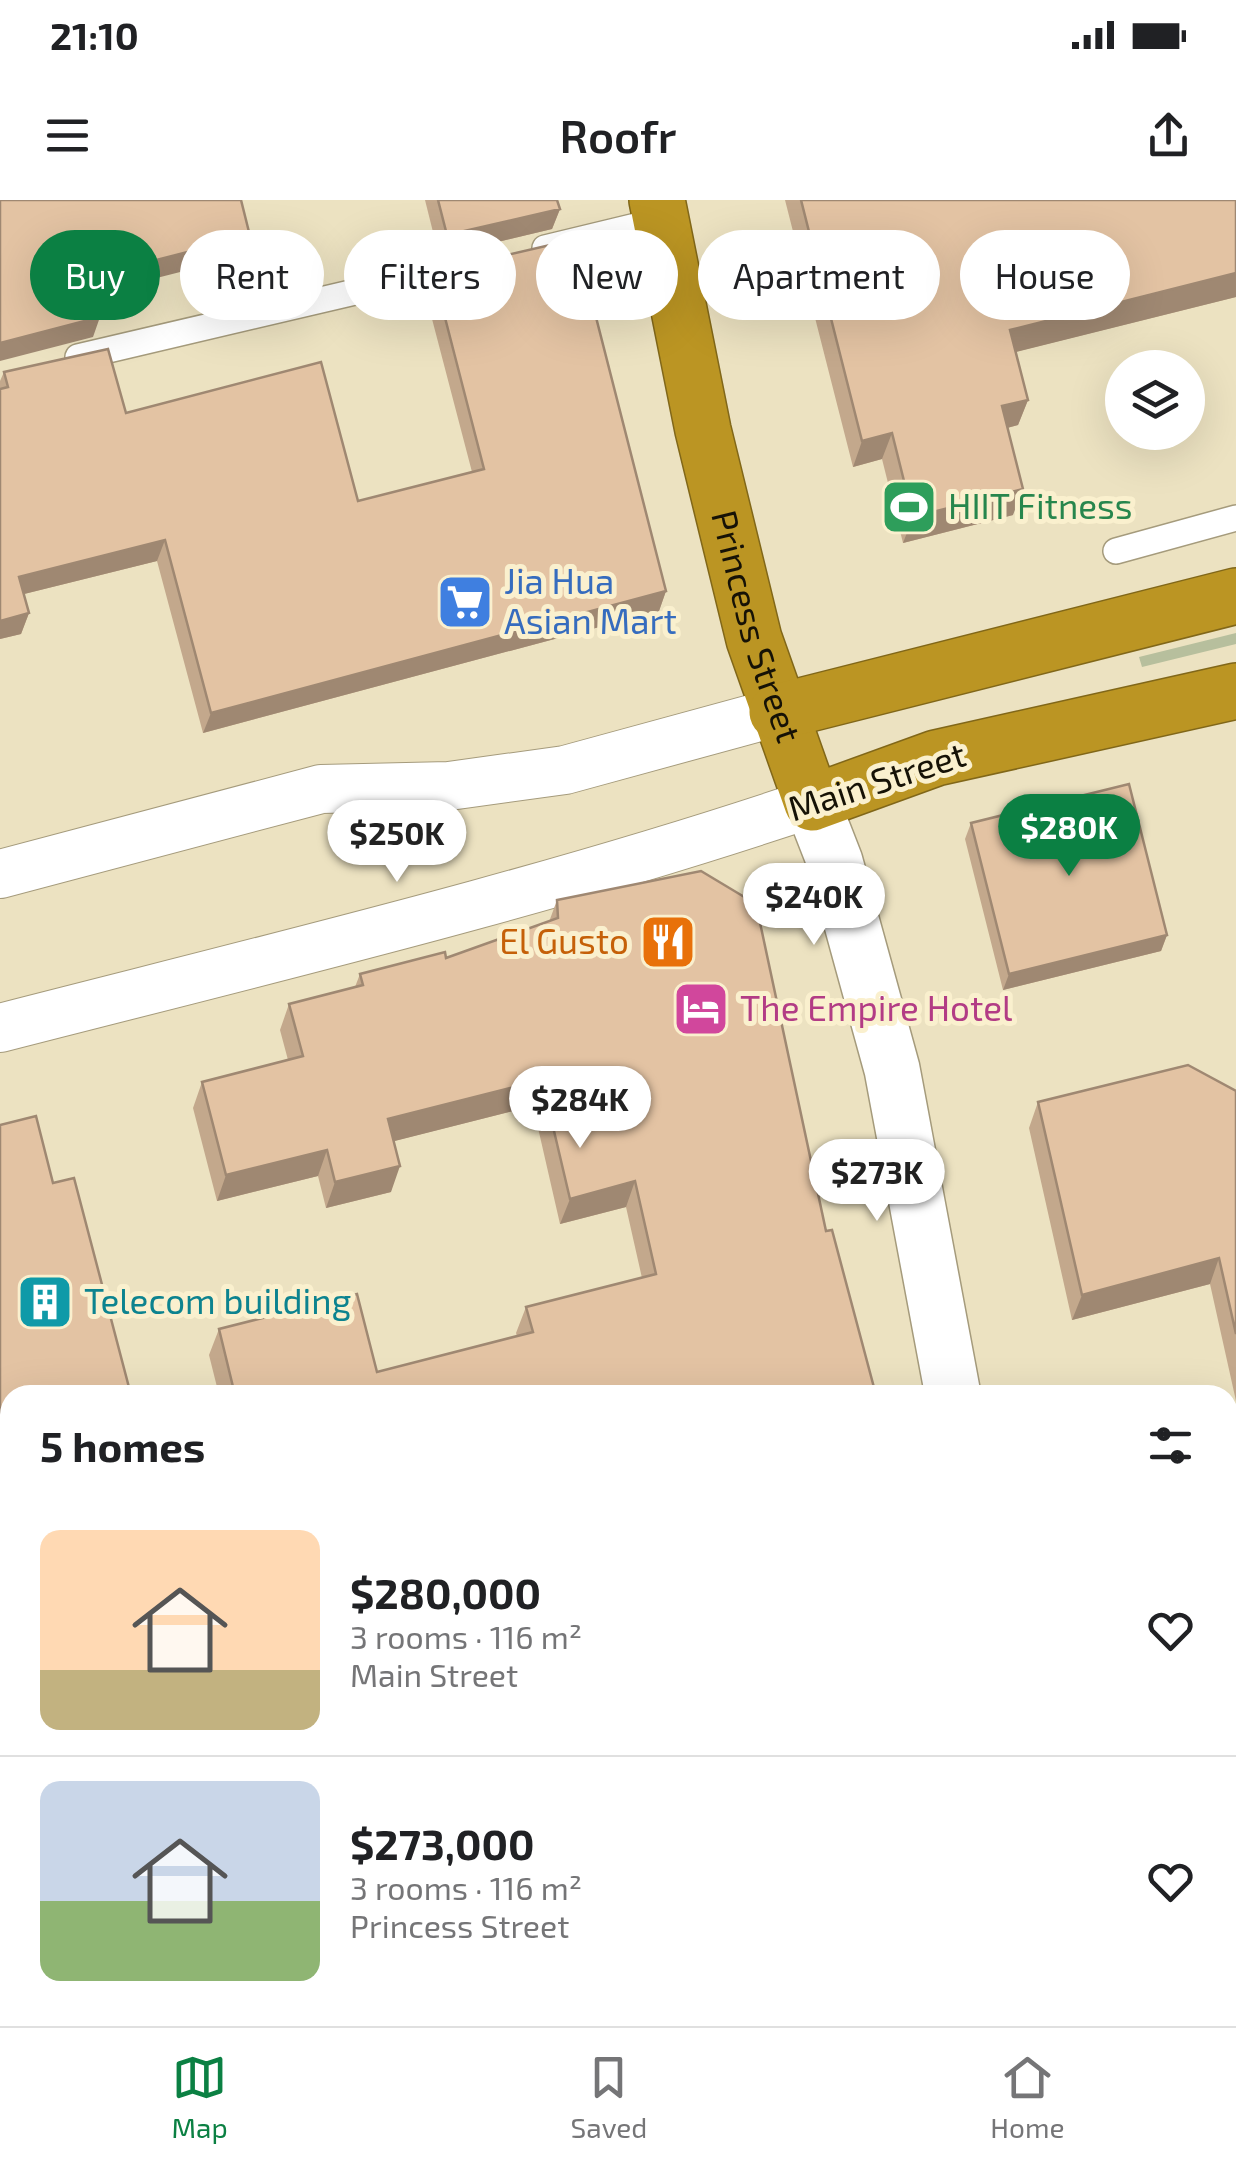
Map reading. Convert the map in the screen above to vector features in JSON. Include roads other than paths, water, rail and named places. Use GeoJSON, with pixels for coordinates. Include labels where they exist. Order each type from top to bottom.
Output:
{"type":"FeatureCollection","features":[{"type":"Feature","properties":{"kind":"highway","name":"Princess Street"},"geometry":{"type":"LineString","coordinates":[[659,210],[703,430],[754,639],[812,803]]}},
{"type":"Feature","properties":{"kind":"highway"},"geometry":{"type":"LineString","coordinates":[[778,712],[1236,596]]}},
{"type":"Feature","properties":{"kind":"highway","name":"Main Street"},"geometry":{"type":"LineString","coordinates":[[812,803],[936,758],[1236,691]]}},
{"type":"Feature","properties":{"kind":"main road","name":"Princess Street"},"geometry":{"type":"LineString","coordinates":[[812,803],[835,862],[892,1069],[951,1385]]}},
{"type":"Feature","properties":{"kind":"street"},"geometry":{"type":"LineString","coordinates":[[0,874],[320,789],[449,786],[564,770],[778,712]]}},
{"type":"Feature","properties":{"kind":"street","name":"Main Street"},"geometry":{"type":"LineString","coordinates":[[0,1028],[395,926],[710,837],[812,803]]}},
{"type":"Feature","properties":{"kind":"lane"},"geometry":{"type":"LineString","coordinates":[[58,362],[516,255],[659,210]]}},
{"type":"Feature","properties":{"kind":"lane"},"geometry":{"type":"LineString","coordinates":[[1116,551],[1236,518]]}},
{"type":"Feature","properties":{"kind":"place","name":"HIIT Fitness"},"geometry":{"type":"Point","coordinates":[909,507]}},
{"type":"Feature","properties":{"kind":"place","name":"Jia Hua Asian Mart"},"geometry":{"type":"Point","coordinates":[465,602]}},
{"type":"Feature","properties":{"kind":"place","name":"El Gusto"},"geometry":{"type":"Point","coordinates":[668,942]}},
{"type":"Feature","properties":{"kind":"place","name":"The Empire Hotel"},"geometry":{"type":"Point","coordinates":[701,1009]}},
{"type":"Feature","properties":{"kind":"place","name":"Telecom building"},"geometry":{"type":"Point","coordinates":[45,1302]}}]}
